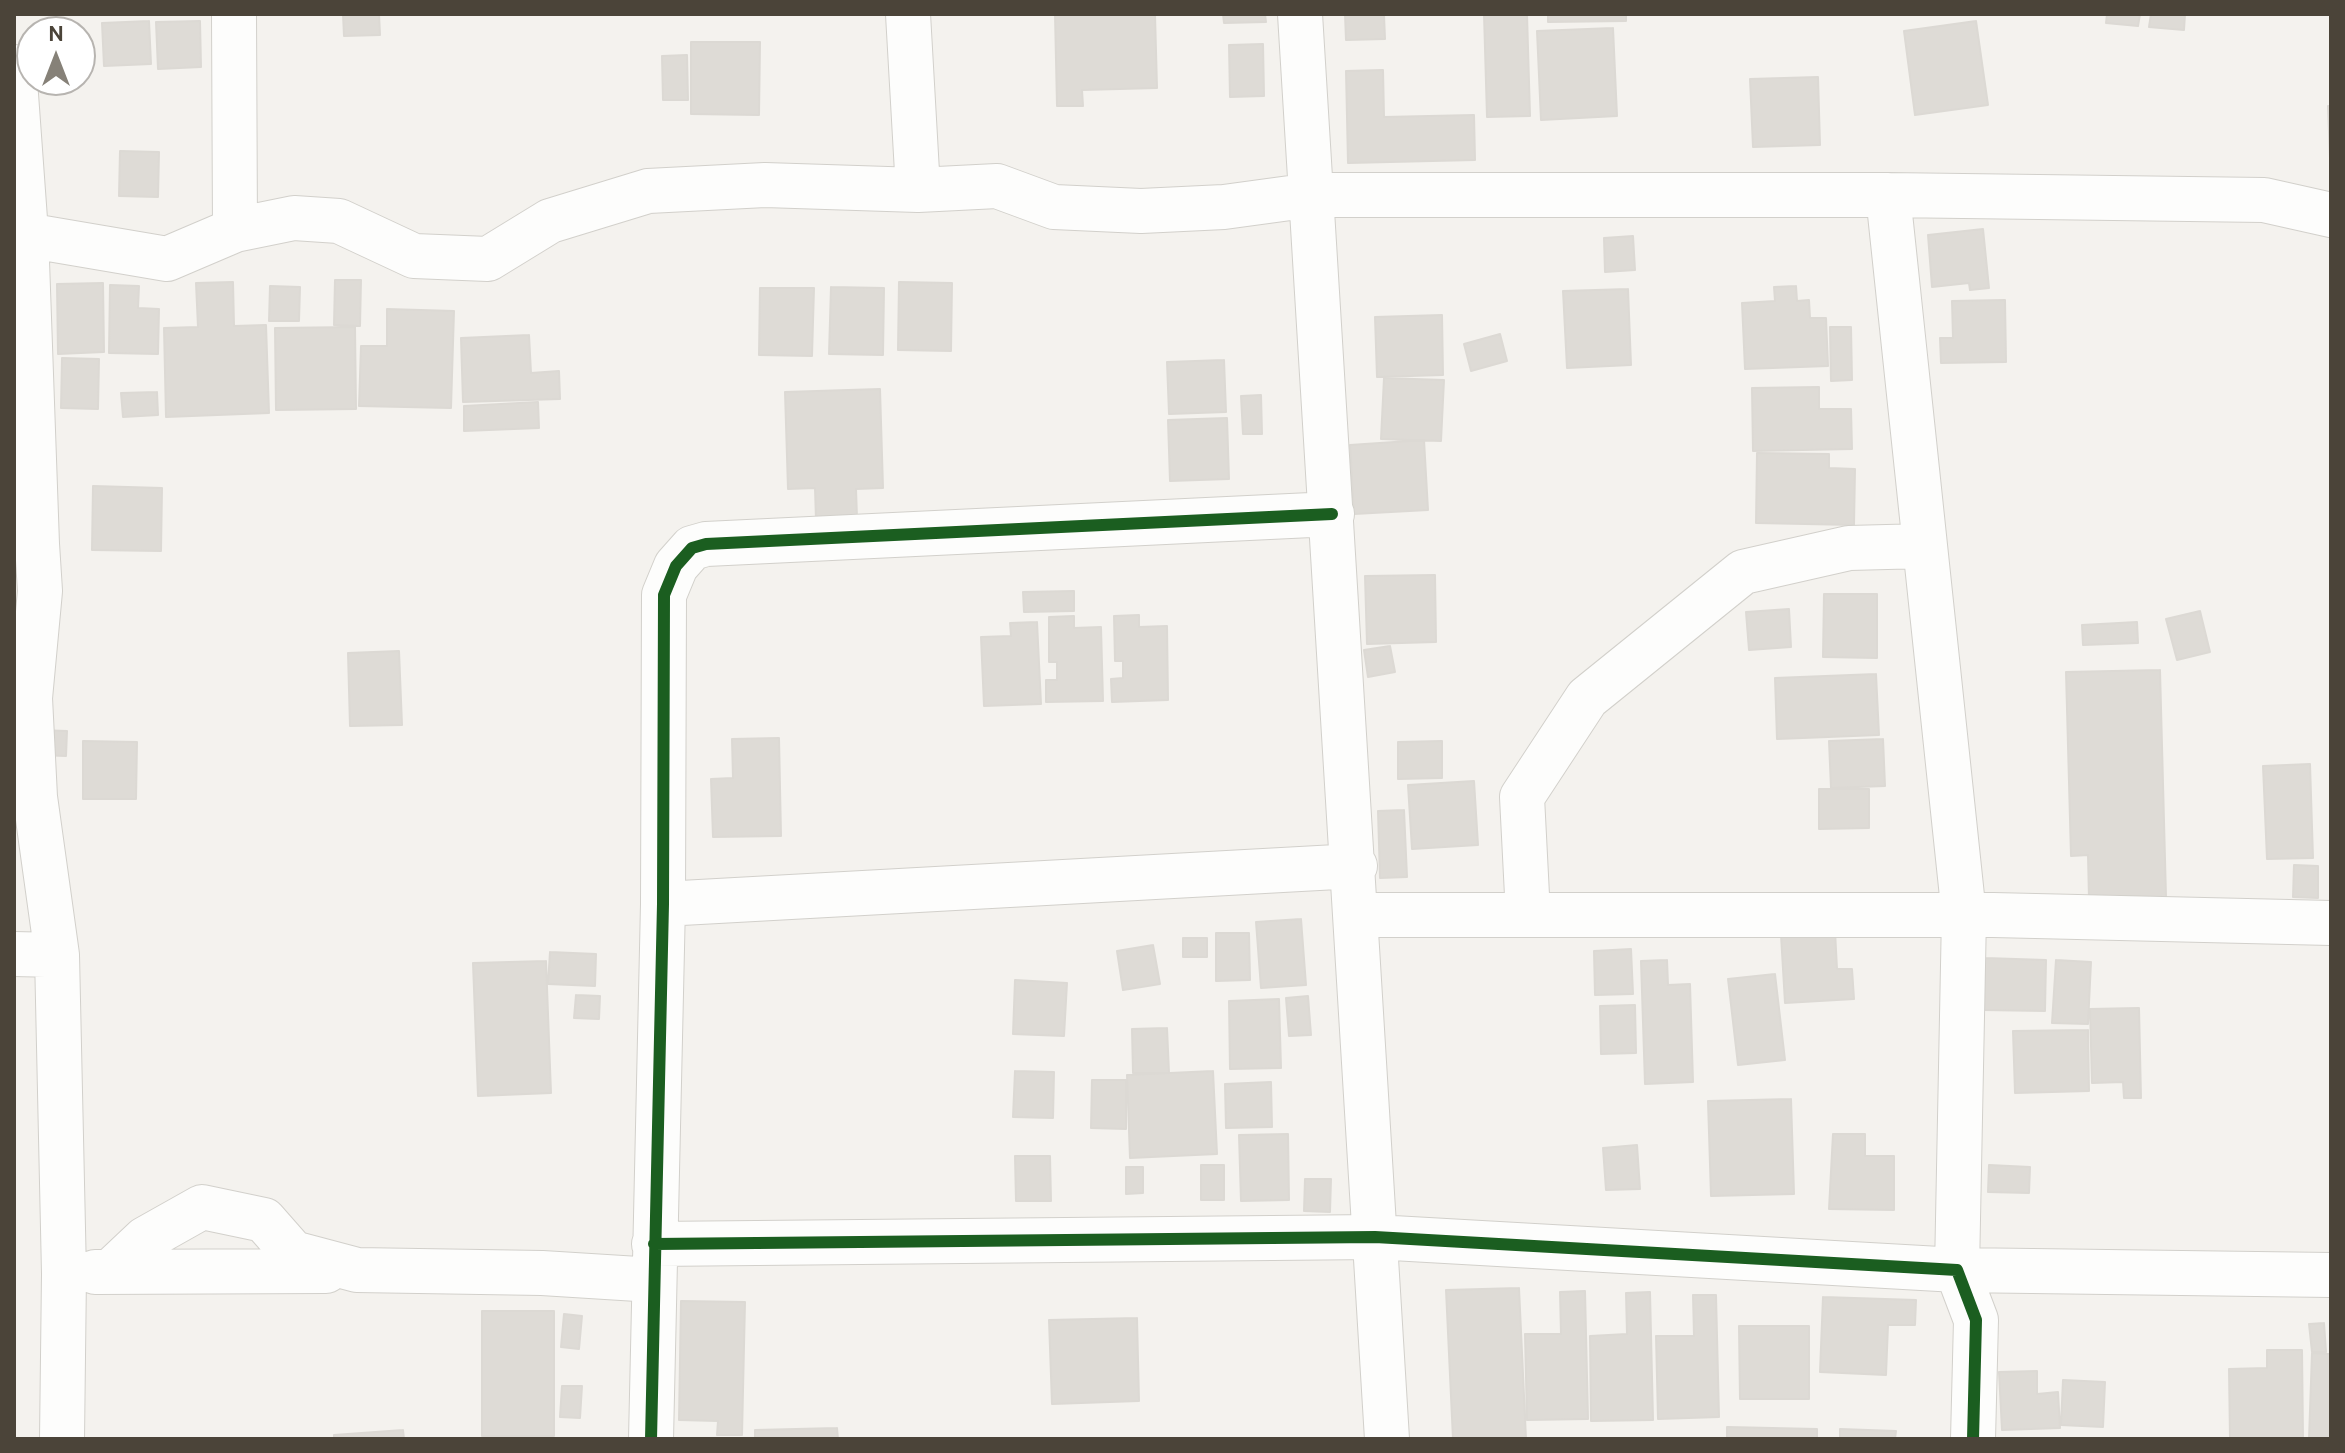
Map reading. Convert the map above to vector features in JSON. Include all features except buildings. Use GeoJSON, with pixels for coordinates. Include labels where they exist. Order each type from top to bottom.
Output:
{"type":"FeatureCollection","features":[{"type":"Feature","properties":{"kind":"street"},"geometry":{"type":"LineString","coordinates":[[234,14],[235,230]]}},
{"type":"Feature","properties":{"kind":"street"},"geometry":{"type":"LineString","coordinates":[[908,14],[918,190]]}},
{"type":"Feature","properties":{"kind":"street"},"geometry":{"type":"LineString","coordinates":[[1300,14],[1358,915],[1387,1439]]}},
{"type":"Feature","properties":{"kind":"street"},"geometry":{"type":"LineString","coordinates":[[14,67],[26,539],[40,591],[30,698],[35,797],[57,955],[64,1274],[62,1439]]}},
{"type":"Feature","properties":{"kind":"street"},"geometry":{"type":"LineString","coordinates":[[20,233],[167,259],[235,230],[294,218],[339,221],[414,256],[488,259],[550,221],[648,191],[765,185],[918,190],[997,186],[1054,207],[1141,211],[1224,207],[1312,195],[1888,195],[2264,200],[2331,215]]}},
{"type":"Feature","properties":{"kind":"street"},"geometry":{"type":"LineString","coordinates":[[1888,195],[1964,915],[1957,1270],[1976,1320],[1973,1439]]}},
{"type":"Feature","properties":{"kind":"street"},"geometry":{"type":"LineString","coordinates":[[651,1439],[663,904],[664,595],[676,566],[692,548],[706,544],[1332,514]]}},
{"type":"Feature","properties":{"kind":"street"},"geometry":{"type":"LineString","coordinates":[[1528,915],[1522,797],[1587,698],[1743,572],[1849,548],[1925,546]]}},
{"type":"Feature","properties":{"kind":"street"},"geometry":{"type":"LineString","coordinates":[[663,904],[1355,866]]}},
{"type":"Feature","properties":{"kind":"street"},"geometry":{"type":"LineString","coordinates":[[1358,915],[1964,915],[2331,923]]}},
{"type":"Feature","properties":{"kind":"street"},"geometry":{"type":"LineString","coordinates":[[14,954],[57,955]]}},
{"type":"Feature","properties":{"kind":"street"},"geometry":{"type":"LineString","coordinates":[[110,1272],[145,1239],[202,1207],[264,1220],[293,1253],[357,1270]]}},
{"type":"Feature","properties":{"kind":"street"},"geometry":{"type":"LineString","coordinates":[[64,1274],[497,1271],[654,1262],[1375,1237],[1957,1270],[2331,1275]]}},
{"type":"Feature","properties":{"kind":"cycle path"},"geometry":{"type":"LineString","coordinates":[[651,1439],[663,904],[664,595],[676,566],[692,548],[706,544],[1332,514]]}},
{"type":"Feature","properties":{"kind":"cycle path"},"geometry":{"type":"LineString","coordinates":[[654,1244],[1375,1237],[1957,1270],[1976,1320],[1973,1439]]}}]}
